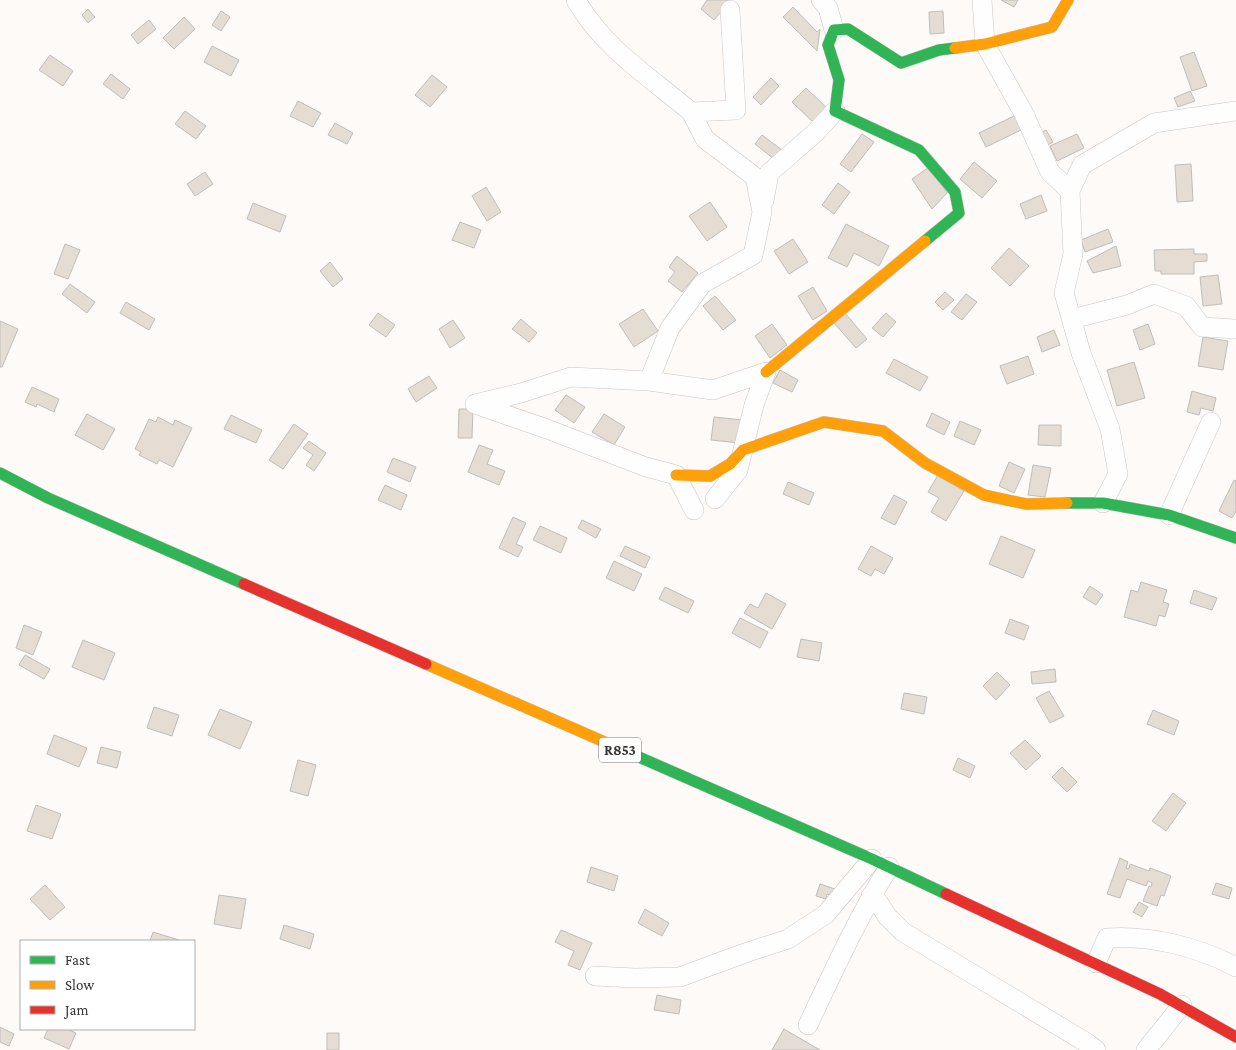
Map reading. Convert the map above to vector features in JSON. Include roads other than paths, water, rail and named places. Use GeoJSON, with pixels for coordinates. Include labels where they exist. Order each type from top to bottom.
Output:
{"type":"FeatureCollection","features":[{"type":"Feature","properties":{"kind":"street"},"geometry":{"type":"LineString","coordinates":[[576,0],[601,36],[632,65],[691,112],[705,139],[755,177],[762,212]]}},
{"type":"Feature","properties":{"kind":"street"},"geometry":{"type":"LineString","coordinates":[[649,381],[670,328],[702,284],[752,255],[769,173],[815,133],[835,111],[839,80],[828,45],[834,30],[828,8],[821,0]]}},
{"type":"Feature","properties":{"kind":"street"},"geometry":{"type":"LineString","coordinates":[[982,0],[985,44],[1024,114],[1050,172],[1070,191]]}},
{"type":"Feature","properties":{"kind":"street"},"geometry":{"type":"LineString","coordinates":[[834,30],[848,29],[901,62],[938,50],[985,44],[1052,27],[1068,0]]}},
{"type":"Feature","properties":{"kind":"street"},"geometry":{"type":"LineString","coordinates":[[691,112],[736,110],[730,10]]}},
{"type":"Feature","properties":{"kind":"street"},"geometry":{"type":"LineString","coordinates":[[835,111],[918,150],[955,192],[959,213],[766,372],[713,390],[649,381],[570,377],[521,393],[475,404],[646,467],[676,475],[710,476],[730,464],[744,450],[824,422],[883,431],[925,463],[984,495],[1026,504],[1104,503],[1169,515],[1236,538]]}},
{"type":"Feature","properties":{"kind":"street"},"geometry":{"type":"LineString","coordinates":[[1104,503],[1118,474],[1110,429],[1081,353],[1064,293],[1073,254],[1070,191],[1082,165],[1154,124],[1236,111]]}},
{"type":"Feature","properties":{"kind":"street"},"geometry":{"type":"LineString","coordinates":[[1072,319],[1127,305],[1154,294],[1186,306],[1202,327],[1236,330]]}},
{"type":"Feature","properties":{"kind":"street"},"geometry":{"type":"LineString","coordinates":[[716,499],[738,470],[754,405],[766,372]]}},
{"type":"Feature","properties":{"kind":"street"},"geometry":{"type":"LineString","coordinates":[[1169,515],[1211,422]]}},
{"type":"Feature","properties":{"kind":"street","name":"R853"},"geometry":{"type":"LineString","coordinates":[[0,473],[48,498],[890,867],[1182,1005],[1236,1037]]}},
{"type":"Feature","properties":{"kind":"street"},"geometry":{"type":"LineString","coordinates":[[676,475],[694,510]]}},
{"type":"Feature","properties":{"kind":"street"},"geometry":{"type":"LineString","coordinates":[[595,976],[635,978],[680,976],[788,940],[826,914],[872,859]]}},
{"type":"Feature","properties":{"kind":"street"},"geometry":{"type":"LineString","coordinates":[[808,1025],[846,945],[867,908],[871,896],[890,867]]}},
{"type":"Feature","properties":{"kind":"street"},"geometry":{"type":"LineString","coordinates":[[871,896],[903,932],[1088,1043],[1096,1050]]}},
{"type":"Feature","properties":{"kind":"street"},"geometry":{"type":"LineString","coordinates":[[1096,963],[1108,938],[1130,937],[1162,942],[1217,957],[1236,967]]}},
{"type":"Feature","properties":{"kind":"street"},"geometry":{"type":"LineString","coordinates":[[1146,1050],[1182,1005]]}}]}
